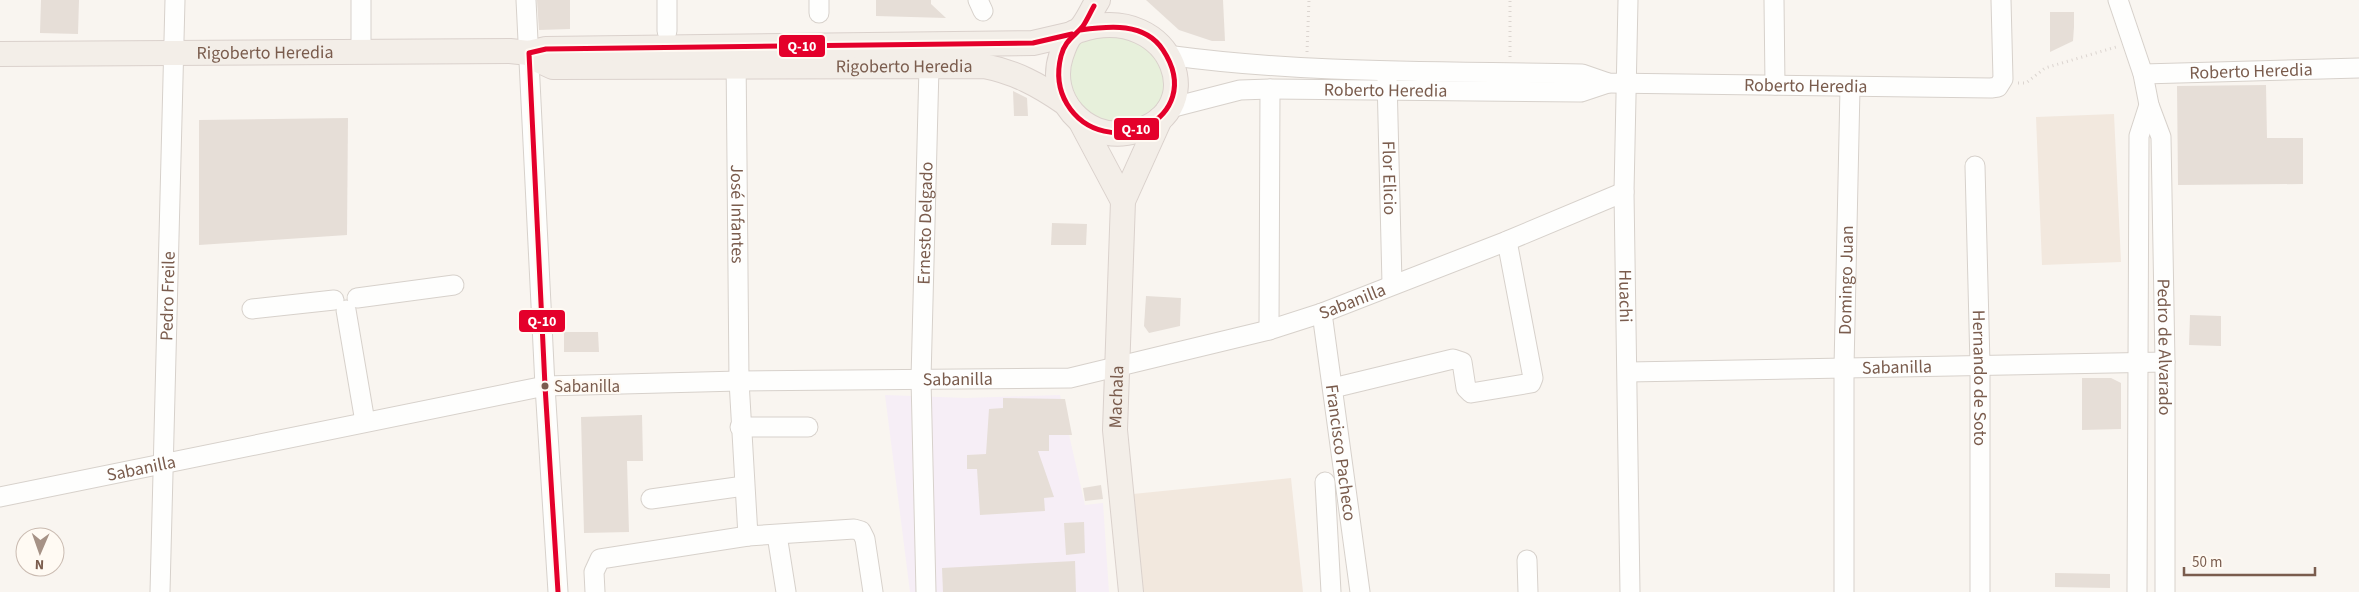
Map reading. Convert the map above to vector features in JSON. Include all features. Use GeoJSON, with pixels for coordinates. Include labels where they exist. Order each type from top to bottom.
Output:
{"type":"FeatureCollection","features":[{"type":"Feature","properties":{"kind":"main road"},"geometry":{"type":"LineString","coordinates":[[1076,32],[1098,0]]}},
{"type":"Feature","properties":{"kind":"main road","name":"Rigoberto Heredia"},"geometry":{"type":"LineString","coordinates":[[736,57],[1033,43],[1051,41],[1076,32],[1096,20],[1133,14],[1165,40],[1174,56]]}},
{"type":"Feature","properties":{"kind":"main road","name":"Rigoberto Heredia"},"geometry":{"type":"LineString","coordinates":[[1065,103],[1059,89],[1058,73],[1061,56],[1076,32]]}},
{"type":"Feature","properties":{"kind":"main road","name":"Rigoberto Heredia"},"geometry":{"type":"LineString","coordinates":[[0,54],[529,53],[546,49],[928,67],[984,66],[998,69],[1040,86],[1065,103],[1081,122],[1098,131],[1118,134],[1137,131],[1163,114]]}},
{"type":"Feature","properties":{"kind":"main road"},"geometry":{"type":"LineString","coordinates":[[1163,114],[1174,92],[1177,74],[1174,56]]}},
{"type":"Feature","properties":{"kind":"main road","name":"Machala"},"geometry":{"type":"LineString","coordinates":[[1130,592],[1115,430],[1123,201],[1163,114]]}},
{"type":"Feature","properties":{"kind":"main road","name":"Machala"},"geometry":{"type":"LineString","coordinates":[[1081,122],[1123,201]]}},
{"type":"Feature","properties":{"kind":"street","name":"Pedro Freile"},"geometry":{"type":"LineString","coordinates":[[160,592],[175,0]]}},
{"type":"Feature","properties":{"kind":"street"},"geometry":{"type":"LineString","coordinates":[[361,0],[361,52]]}},
{"type":"Feature","properties":{"kind":"street"},"geometry":{"type":"LineString","coordinates":[[526,0],[545,386],[558,592]]}},
{"type":"Feature","properties":{"kind":"street"},"geometry":{"type":"LineString","coordinates":[[667,0],[667,31]]}},
{"type":"Feature","properties":{"kind":"street","name":"Huachi"},"geometry":{"type":"LineString","coordinates":[[1628,0],[1624,192],[1630,592]]}},
{"type":"Feature","properties":{"kind":"street"},"geometry":{"type":"LineString","coordinates":[[1774,0],[1774,85]]}},
{"type":"Feature","properties":{"kind":"street"},"geometry":{"type":"LineString","coordinates":[[2001,0],[2002,82]]}},
{"type":"Feature","properties":{"kind":"street","name":"Pedro de Alvarado"},"geometry":{"type":"LineString","coordinates":[[2118,0],[2143,74],[2149,105],[2161,137],[2165,362],[2165,592]]}},
{"type":"Feature","properties":{"kind":"street","name":"Roberto Heredia"},"geometry":{"type":"LineString","coordinates":[[1174,56],[1241,64],[1307,68],[1388,80],[1581,92],[1608,83]]}},
{"type":"Feature","properties":{"kind":"street","name":"José Infantes"},"geometry":{"type":"LineString","coordinates":[[736,57],[738,381],[748,536]]}},
{"type":"Feature","properties":{"kind":"street","name":"Ernesto Delgado"},"geometry":{"type":"LineString","coordinates":[[926,592],[921,379],[928,67]]}},
{"type":"Feature","properties":{"kind":"street","name":"Roberto Heredia"},"geometry":{"type":"LineString","coordinates":[[2143,74],[2359,68]]}},
{"type":"Feature","properties":{"kind":"street","name":"Roberto Heredia"},"geometry":{"type":"LineString","coordinates":[[1163,114],[1240,90],[1510,73],[1582,74],[1608,83],[1627,84],[1774,85],[1850,88],[1991,88],[1998,87],[2002,82]]}},
{"type":"Feature","properties":{"kind":"street","name":"Flor Elicio"},"geometry":{"type":"LineString","coordinates":[[1388,80],[1392,284]]}},
{"type":"Feature","properties":{"kind":"street","name":"Domingo Juan"},"geometry":{"type":"LineString","coordinates":[[1844,592],[1844,368],[1850,88]]}},
{"type":"Feature","properties":{"kind":"street"},"geometry":{"type":"LineString","coordinates":[[1269,330],[1270,89]]}},
{"type":"Feature","properties":{"kind":"street","name":"Pedro de Alvarado"},"geometry":{"type":"LineString","coordinates":[[2138,592],[2138,136],[2149,105]]}},
{"type":"Feature","properties":{"kind":"street","name":"Hernando de Soto"},"geometry":{"type":"LineString","coordinates":[[1975,166],[1980,365],[1980,592]]}},
{"type":"Feature","properties":{"kind":"street","name":"Sabanilla"},"geometry":{"type":"LineString","coordinates":[[0,497],[545,386],[738,381],[1070,378],[1269,330],[1322,313],[1392,284],[1507,241],[1624,192]]}},
{"type":"Feature","properties":{"kind":"street"},"geometry":{"type":"LineString","coordinates":[[1333,388],[1453,360],[1462,362],[1466,388],[1471,393],[1531,383],[1533,378],[1507,241]]}},
{"type":"Feature","properties":{"kind":"street"},"geometry":{"type":"LineString","coordinates":[[252,309],[346,302],[454,285]]}},
{"type":"Feature","properties":{"kind":"street"},"geometry":{"type":"LineString","coordinates":[[346,302],[366,422]]}},
{"type":"Feature","properties":{"kind":"street","name":"Francisco Pacheco"},"geometry":{"type":"LineString","coordinates":[[1322,313],[1360,592]]}},
{"type":"Feature","properties":{"kind":"street","name":"Sabanilla"},"geometry":{"type":"LineString","coordinates":[[1628,372],[2165,362]]}},
{"type":"Feature","properties":{"kind":"street"},"geometry":{"type":"LineString","coordinates":[[740,427],[808,427]]}},
{"type":"Feature","properties":{"kind":"street"},"geometry":{"type":"LineString","coordinates":[[1325,482],[1331,592]]}},
{"type":"Feature","properties":{"kind":"street"},"geometry":{"type":"LineString","coordinates":[[651,499],[744,486]]}},
{"type":"Feature","properties":{"kind":"street"},"geometry":{"type":"LineString","coordinates":[[595,592],[594,572],[600,559],[748,536],[854,529],[861,531],[865,539],[873,592]]}},
{"type":"Feature","properties":{"kind":"street"},"geometry":{"type":"LineString","coordinates":[[777,535],[786,592]]}},
{"type":"Feature","properties":{"kind":"street"},"geometry":{"type":"LineString","coordinates":[[1527,560],[1528,592]]}},
{"type":"Feature","properties":{"kind":"path"},"geometry":{"type":"LineString","coordinates":[[1307,68],[1309,0]]}},
{"type":"Feature","properties":{"kind":"path"},"geometry":{"type":"LineString","coordinates":[[1510,0],[1510,73]]}},
{"type":"Feature","properties":{"kind":"path"},"geometry":{"type":"LineString","coordinates":[[2002,82],[2026,83],[2045,68],[2131,42]]}},
{"type":"Feature","properties":{"kind":"shaded area"},"geometry":{"type":"Polygon","coordinates":[[[2114,114],[2121,262],[2042,265],[2036,117],[2114,114]]]}},
{"type":"Feature","properties":{"kind":"shaded area"},"geometry":{"type":"Polygon","coordinates":[[[885,395],[966,398],[1060,395],[1085,505],[1103,503],[1109,592],[910,592],[885,395]]]}},
{"type":"Feature","properties":{"kind":"shaded area"},"geometry":{"type":"Polygon","coordinates":[[[1291,478],[1303,592],[1143,592],[1133,494],[1291,478]]]}},
{"type":"Feature","properties":{"kind":"green space"},"geometry":{"type":"Polygon","coordinates":[[[1128,24],[1170,74],[1159,106],[1131,126],[1097,124],[1065,85],[1069,51],[1080,38],[1128,24]]]}},
{"type":"Feature","properties":{"kind":"building"},"geometry":{"type":"Polygon","coordinates":[[[41,0],[79,0],[78,34],[40,33],[41,0]]]}},
{"type":"Feature","properties":{"kind":"building"},"geometry":{"type":"Polygon","coordinates":[[[537,0],[570,0],[570,29],[539,30],[537,0]]]}},
{"type":"Feature","properties":{"kind":"building"},"geometry":{"type":"Polygon","coordinates":[[[876,0],[931,0],[931,4],[946,18],[876,16],[876,0]]]}},
{"type":"Feature","properties":{"kind":"building"},"geometry":{"type":"Polygon","coordinates":[[[1146,0],[1223,0],[1225,41],[1212,41],[1179,30],[1146,0]]]}},
{"type":"Feature","properties":{"kind":"building"},"geometry":{"type":"Polygon","coordinates":[[[2050,12],[2074,12],[2074,27],[2073,41],[2050,52],[2050,12]]]}},
{"type":"Feature","properties":{"kind":"building"},"geometry":{"type":"Polygon","coordinates":[[[2266,85],[2267,138],[2303,138],[2303,184],[2178,185],[2177,86],[2266,85]]]}},
{"type":"Feature","properties":{"kind":"building"},"geometry":{"type":"Polygon","coordinates":[[[1013,91],[1027,98],[1028,116],[1014,116],[1013,91]]]}},
{"type":"Feature","properties":{"kind":"building"},"geometry":{"type":"Polygon","coordinates":[[[348,118],[347,235],[199,245],[199,120],[348,118]]]}},
{"type":"Feature","properties":{"kind":"building"},"geometry":{"type":"Polygon","coordinates":[[[1052,223],[1087,224],[1086,245],[1051,245],[1052,223]]]}},
{"type":"Feature","properties":{"kind":"building"},"geometry":{"type":"Polygon","coordinates":[[[1146,296],[1181,298],[1180,326],[1149,333],[1144,326],[1146,296]]]}},
{"type":"Feature","properties":{"kind":"building"},"geometry":{"type":"Polygon","coordinates":[[[2190,315],[2221,316],[2221,346],[2189,345],[2190,315]]]}},
{"type":"Feature","properties":{"kind":"building"},"geometry":{"type":"Polygon","coordinates":[[[564,332],[598,332],[599,352],[564,352],[564,332]]]}},
{"type":"Feature","properties":{"kind":"building"},"geometry":{"type":"Polygon","coordinates":[[[2082,378],[2111,378],[2121,383],[2121,429],[2082,430],[2082,378]]]}},
{"type":"Feature","properties":{"kind":"building"},"geometry":{"type":"Polygon","coordinates":[[[1003,398],[1065,399],[1072,435],[1049,435],[1049,451],[1038,451],[1054,497],[1044,498],[1045,511],[980,515],[977,469],[967,469],[967,455],[986,454],[989,409],[1003,408],[1003,398]]]}},
{"type":"Feature","properties":{"kind":"building"},"geometry":{"type":"Polygon","coordinates":[[[642,415],[643,461],[627,461],[629,532],[584,533],[581,417],[642,415]]]}},
{"type":"Feature","properties":{"kind":"building"},"geometry":{"type":"Polygon","coordinates":[[[1101,485],[1103,499],[1085,501],[1083,488],[1101,485]]]}},
{"type":"Feature","properties":{"kind":"building"},"geometry":{"type":"Polygon","coordinates":[[[1084,522],[1085,553],[1066,555],[1064,523],[1084,522]]]}},
{"type":"Feature","properties":{"kind":"building"},"geometry":{"type":"Polygon","coordinates":[[[1075,561],[1076,592],[943,592],[942,568],[1075,561]]]}},
{"type":"Feature","properties":{"kind":"building"},"geometry":{"type":"Polygon","coordinates":[[[2055,573],[2110,574],[2110,588],[2055,587],[2055,573]]]}},
{"type":"Feature","properties":{"kind":"transit line","name":"Q-10"},"geometry":{"type":"LineString","coordinates":[[1080,30],[1114,27],[1126,28],[1147,34],[1155,41],[1163,50],[1174,75],[1173,97],[1163,114],[1146,126],[1126,132],[1104,131],[1084,122],[1067,104],[1059,80],[1061,56],[1065,46],[1083,26],[1094,6]]}},
{"type":"Feature","properties":{"kind":"transit line","name":"Q-10"},"geometry":{"type":"LineString","coordinates":[[558,592],[545,386],[529,53],[546,49],[1033,43],[1072,34]]}},
{"type":"Feature","properties":{"kind":"place","name":"Sabanilla"},"geometry":{"type":"Point","coordinates":[545,386]}}]}
